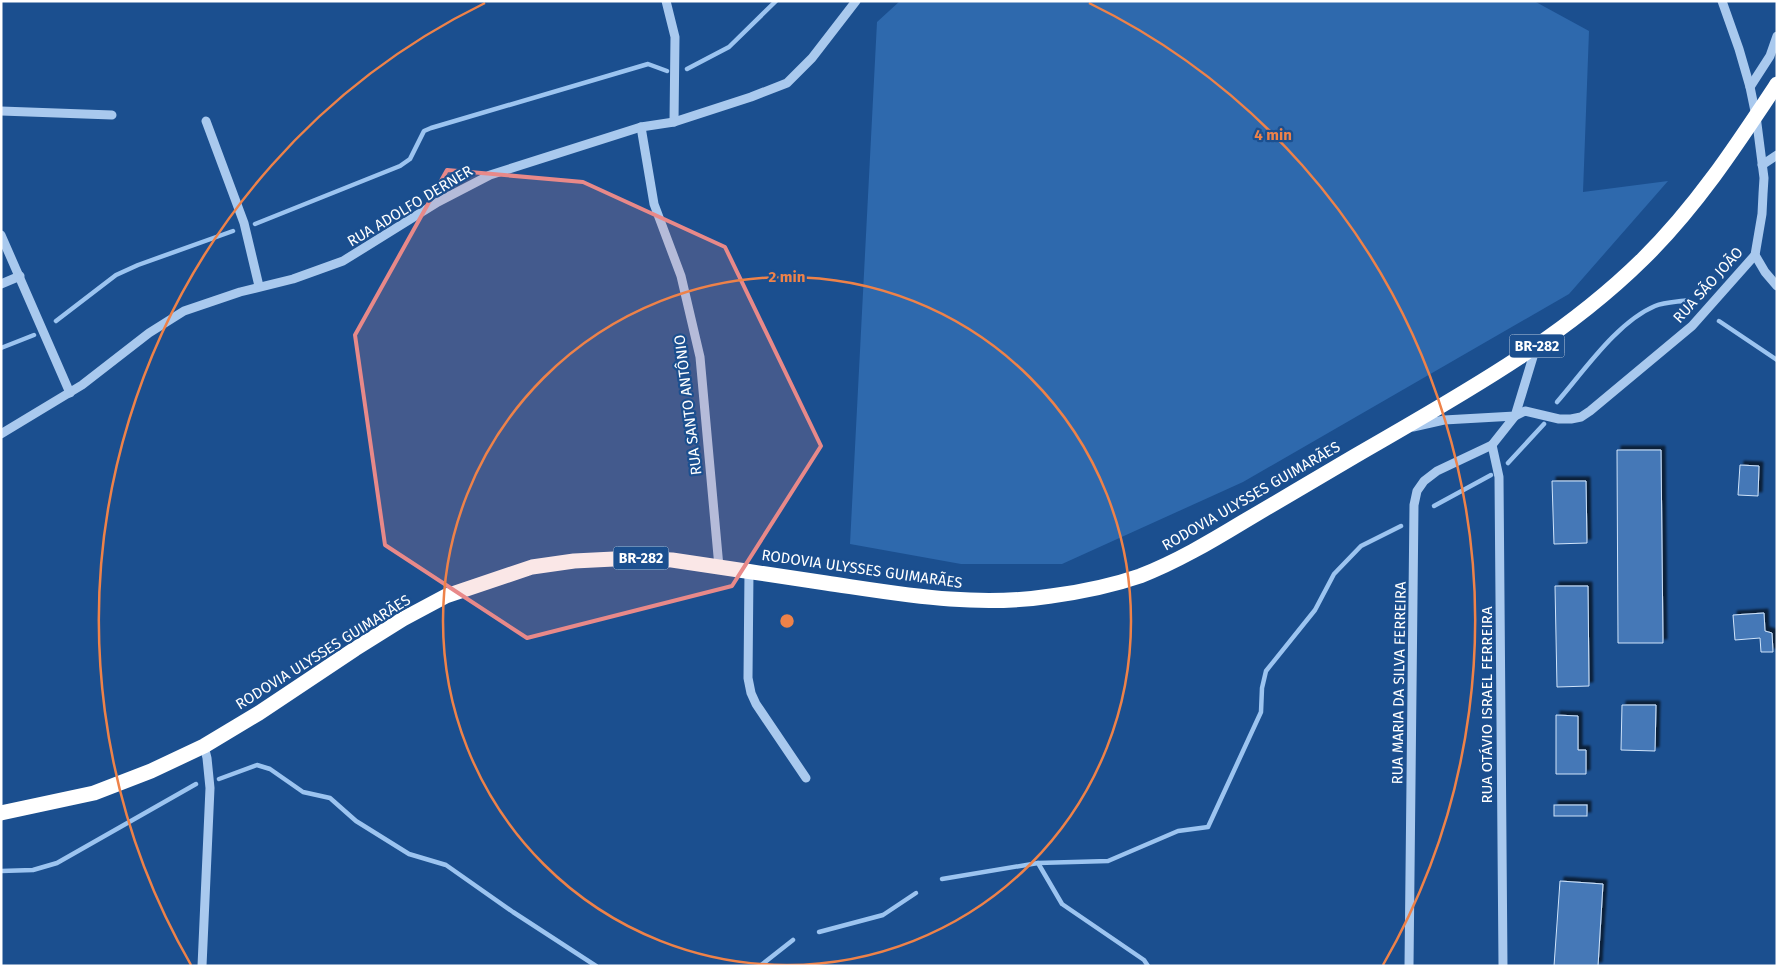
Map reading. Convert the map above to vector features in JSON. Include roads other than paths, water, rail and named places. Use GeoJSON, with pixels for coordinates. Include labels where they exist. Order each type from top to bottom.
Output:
{"type":"FeatureCollection","features":[{"type":"Feature","properties":{"kind":"highway","name":"RODOVIA ULYSSES GUIMARÃES"},"geometry":{"type":"LineString","coordinates":[[1,813],[94,793],[151,771],[204,746],[259,713],[402,619],[446,596],[532,567],[574,561],[634,558],[672,560],[954,601],[1007,601],[1049,597],[1094,589],[1138,576],[1178,559],[1400,430],[1564,328],[1615,285],[1669,232],[1697,199],[1777,84]]}},
{"type":"Feature","properties":{"kind":"street"},"geometry":{"type":"LineString","coordinates":[[666,1],[675,37],[674,122]]}},
{"type":"Feature","properties":{"kind":"street","name":"RUA ADOLFO DERNER"},"geometry":{"type":"LineString","coordinates":[[1,434],[94,377],[149,333],[184,310],[259,286],[293,279],[343,261],[438,202],[490,174],[640,126],[674,122],[787,83],[812,58],[856,1]]}},
{"type":"Feature","properties":{"kind":"street","name":"RUA SÃO JOÃO"},"geometry":{"type":"LineString","coordinates":[[1400,430],[1444,420],[1515,416],[1525,412],[1559,419],[1581,417],[1692,326],[1755,255],[1762,214],[1764,178],[1756,116],[1750,87],[1722,1]]}},
{"type":"Feature","properties":{"kind":"street"},"geometry":{"type":"LineString","coordinates":[[1750,87],[1770,56],[1777,36]]}},
{"type":"Feature","properties":{"kind":"street"},"geometry":{"type":"LineString","coordinates":[[1,111],[112,116]]}},
{"type":"Feature","properties":{"kind":"street"},"geometry":{"type":"LineString","coordinates":[[206,121],[244,223],[259,286]]}},
{"type":"Feature","properties":{"kind":"street","name":"RUA SANTO ANTÔNIO"},"geometry":{"type":"LineString","coordinates":[[640,126],[654,204],[681,276],[700,357],[720,567]]}},
{"type":"Feature","properties":{"kind":"street"},"geometry":{"type":"LineString","coordinates":[[1762,166],[1777,155]]}},
{"type":"Feature","properties":{"kind":"street"},"geometry":{"type":"LineString","coordinates":[[1,235],[70,393]]}},
{"type":"Feature","properties":{"kind":"street"},"geometry":{"type":"LineString","coordinates":[[1755,255],[1765,272],[1777,286]]}},
{"type":"Feature","properties":{"kind":"street"},"geometry":{"type":"LineString","coordinates":[[1,284],[20,276]]}},
{"type":"Feature","properties":{"kind":"street"},"geometry":{"type":"LineString","coordinates":[[1492,445],[1515,416],[1536,347]]}},
{"type":"Feature","properties":{"kind":"street","name":"RUA MARIA DA SILVA FERREIRA"},"geometry":{"type":"LineString","coordinates":[[1409,966],[1414,505],[1417,491],[1424,481],[1437,471],[1492,445]]}},
{"type":"Feature","properties":{"kind":"street","name":"RUA OTÁVIO ISRAEL FERREIRA"},"geometry":{"type":"LineString","coordinates":[[1492,445],[1499,477],[1503,966]]}},
{"type":"Feature","properties":{"kind":"street"},"geometry":{"type":"LineString","coordinates":[[749,571],[748,678],[751,693],[756,704],[806,778]]}},
{"type":"Feature","properties":{"kind":"street"},"geometry":{"type":"LineString","coordinates":[[202,966],[210,788],[204,746]]}},
{"type":"Feature","properties":{"kind":"waterway"},"geometry":{"type":"LineString","coordinates":[[687,69],[729,47],[776,1]]}},
{"type":"Feature","properties":{"kind":"waterway"},"geometry":{"type":"LineString","coordinates":[[255,224],[400,166],[410,159],[424,131],[431,128],[648,64],[667,71]]}},
{"type":"Feature","properties":{"kind":"waterway"},"geometry":{"type":"LineString","coordinates":[[56,321],[116,275],[138,265],[233,231]]}},
{"type":"Feature","properties":{"kind":"waterway"},"geometry":{"type":"LineString","coordinates":[[1557,402],[1602,348],[1627,323],[1655,306],[1689,300]]}},
{"type":"Feature","properties":{"kind":"waterway"},"geometry":{"type":"LineString","coordinates":[[1719,321],[1777,360]]}},
{"type":"Feature","properties":{"kind":"waterway"},"geometry":{"type":"LineString","coordinates":[[1,348],[34,335]]}},
{"type":"Feature","properties":{"kind":"waterway"},"geometry":{"type":"LineString","coordinates":[[1508,463],[1544,424]]}},
{"type":"Feature","properties":{"kind":"waterway"},"geometry":{"type":"LineString","coordinates":[[1434,506],[1491,475]]}},
{"type":"Feature","properties":{"kind":"waterway"},"geometry":{"type":"LineString","coordinates":[[942,879],[1038,863],[1108,861],[1178,831],[1208,827],[1261,712],[1262,688],[1266,671],[1315,610],[1334,574],[1361,546],[1401,526]]}},
{"type":"Feature","properties":{"kind":"waterway"},"geometry":{"type":"LineString","coordinates":[[219,779],[257,765],[270,769],[303,792],[330,798],[356,821],[409,854],[446,865],[513,912],[596,966]]}},
{"type":"Feature","properties":{"kind":"waterway"},"geometry":{"type":"LineString","coordinates":[[1,871],[33,870],[57,863],[196,784]]}},
{"type":"Feature","properties":{"kind":"waterway"},"geometry":{"type":"LineString","coordinates":[[1038,863],[1062,904],[1144,960],[1148,966]]}},
{"type":"Feature","properties":{"kind":"waterway"},"geometry":{"type":"LineString","coordinates":[[819,932],[883,915],[916,893]]}},
{"type":"Feature","properties":{"kind":"waterway"},"geometry":{"type":"LineString","coordinates":[[760,966],[793,940]]}}]}
